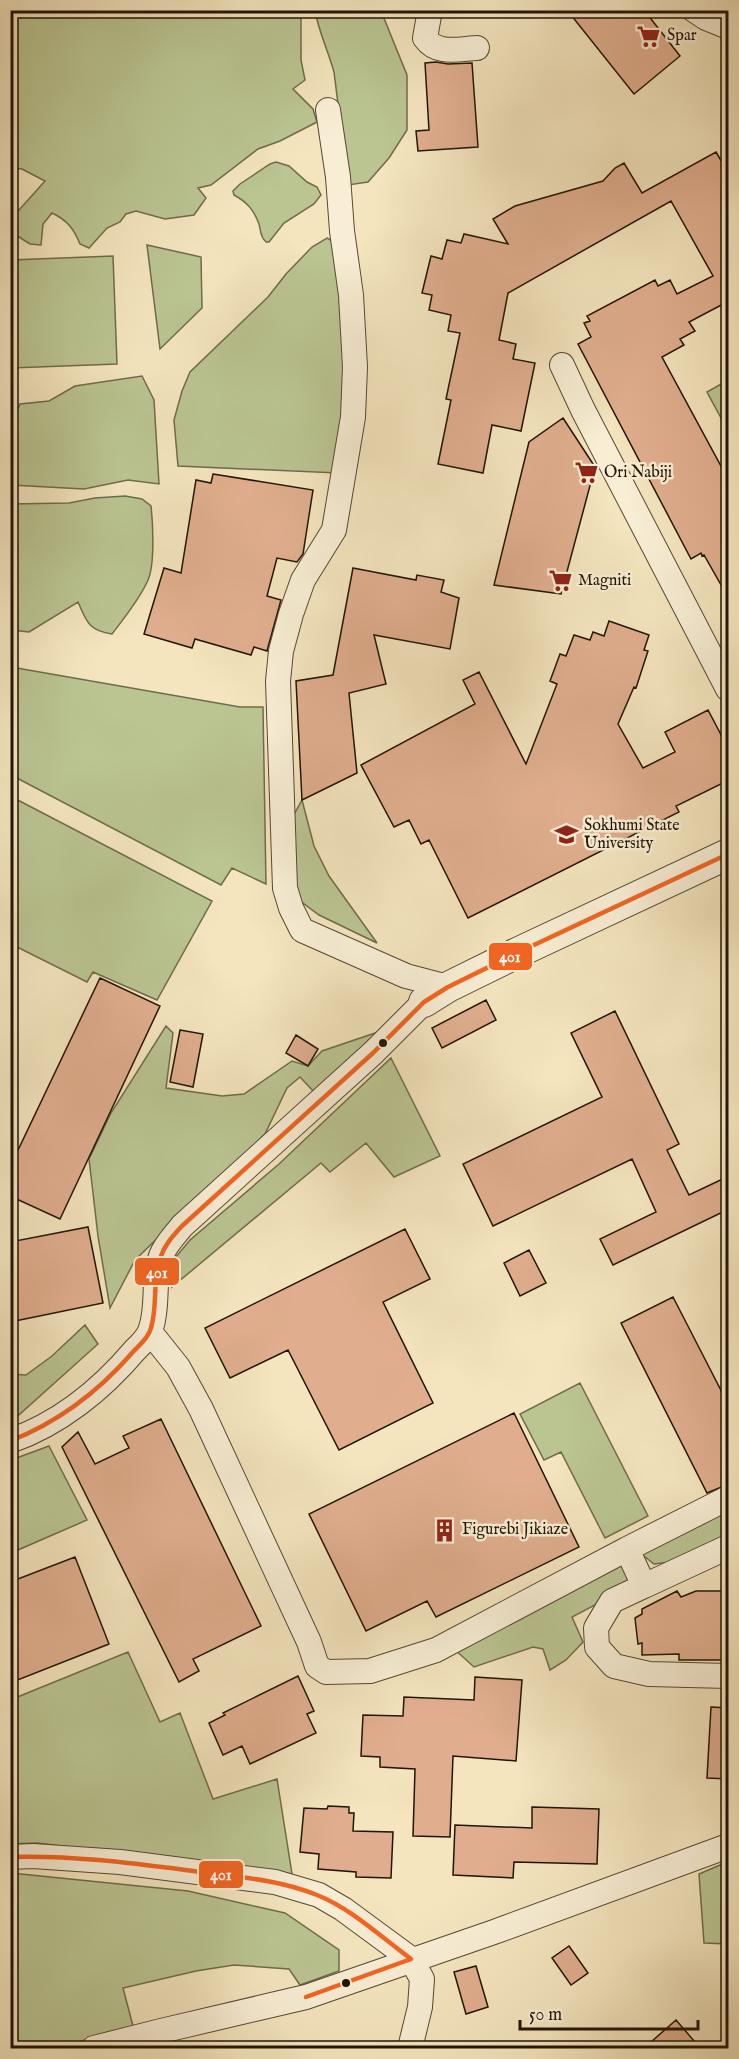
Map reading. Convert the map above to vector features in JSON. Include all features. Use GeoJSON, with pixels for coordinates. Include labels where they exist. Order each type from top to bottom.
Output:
{"type":"FeatureCollection","features":[{"type":"Feature","properties":{"kind":"street"},"geometry":{"type":"LineString","coordinates":[[430,10],[425,38],[430,46],[439,50],[477,48]]}},
{"type":"Feature","properties":{"kind":"street"},"geometry":{"type":"LineString","coordinates":[[694,10],[706,18],[729,27]]}},
{"type":"Feature","properties":{"kind":"street"},"geometry":{"type":"LineString","coordinates":[[328,110],[351,295],[355,367],[353,417],[333,530],[303,580],[281,651],[278,681],[285,888],[291,908],[302,930],[406,976],[436,995]]}},
{"type":"Feature","properties":{"kind":"street"},"geometry":{"type":"LineString","coordinates":[[562,365],[582,410],[729,689]]}},
{"type":"Feature","properties":{"kind":"street"},"geometry":{"type":"LineString","coordinates":[[10,1441],[31,1434],[96,1391],[126,1362],[150,1332],[156,1314],[156,1281],[160,1256],[175,1234],[436,995],[729,854]]}},
{"type":"Feature","properties":{"kind":"street"},"geometry":{"type":"LineString","coordinates":[[150,1332],[178,1367],[201,1409],[309,1642],[317,1666],[326,1672],[370,1671],[436,1650],[729,1498]]}},
{"type":"Feature","properties":{"kind":"street"},"geometry":{"type":"LineString","coordinates":[[729,1547],[612,1601],[596,1628],[597,1647],[614,1666],[649,1674],[729,1676]]}},
{"type":"Feature","properties":{"kind":"street"},"geometry":{"type":"LineString","coordinates":[[627,1549],[644,1586]]}},
{"type":"Feature","properties":{"kind":"street"},"geometry":{"type":"LineString","coordinates":[[94,2049],[306,1997],[494,1932],[729,1846]]}},
{"type":"Feature","properties":{"kind":"street"},"geometry":{"type":"LineString","coordinates":[[10,1857],[33,1856],[120,1862],[275,1882],[319,1895],[343,1909],[411,1959],[422,1979],[420,2007],[410,2049]]}},
{"type":"Feature","properties":{"kind":"green space"},"geometry":{"type":"Polygon","coordinates":[[[10,11],[301,11],[301,60],[305,80],[293,89],[313,109],[317,122],[280,141],[258,149],[211,185],[198,188],[206,198],[194,215],[165,219],[136,211],[126,214],[120,222],[107,228],[89,248],[80,244],[69,225],[52,213],[43,224],[41,245],[30,244],[11,232],[11,219],[45,181],[22,169],[12,168],[10,11]]]}},
{"type":"Feature","properties":{"kind":"green space"},"geometry":{"type":"Polygon","coordinates":[[[315,11],[381,11],[407,75],[407,130],[389,158],[368,182],[348,185],[334,72],[315,11]]]}},
{"type":"Feature","properties":{"kind":"green space"},"geometry":{"type":"Polygon","coordinates":[[[276,162],[289,166],[307,182],[317,187],[321,195],[314,204],[284,223],[269,242],[266,242],[252,211],[234,195],[233,191],[240,184],[276,162]]]}},
{"type":"Feature","properties":{"kind":"green space"},"geometry":{"type":"Polygon","coordinates":[[[327,238],[334,242],[337,253],[345,373],[338,473],[178,466],[174,420],[190,372],[268,297],[312,247],[327,238]]]}},
{"type":"Feature","properties":{"kind":"green space"},"geometry":{"type":"Polygon","coordinates":[[[147,245],[201,257],[202,308],[160,349],[147,245]]]}},
{"type":"Feature","properties":{"kind":"green space"},"geometry":{"type":"Polygon","coordinates":[[[113,256],[117,364],[11,368],[11,260],[113,256]]]}},
{"type":"Feature","properties":{"kind":"green space"},"geometry":{"type":"Polygon","coordinates":[[[142,376],[154,400],[159,484],[128,480],[84,489],[11,485],[11,425],[20,404],[49,401],[75,386],[142,376]]]}},
{"type":"Feature","properties":{"kind":"green space"},"geometry":{"type":"Polygon","coordinates":[[[728,380],[728,431],[707,392],[728,380]]]}},
{"type":"Feature","properties":{"kind":"green space"},"geometry":{"type":"Polygon","coordinates":[[[125,496],[142,499],[151,506],[153,554],[148,580],[141,594],[112,634],[98,630],[89,624],[78,602],[29,632],[11,630],[11,504],[69,503],[125,496]]]}},
{"type":"Feature","properties":{"kind":"green space"},"geometry":{"type":"Polygon","coordinates":[[[11,667],[240,707],[263,707],[266,884],[232,868],[221,885],[11,775],[11,667]]]}},
{"type":"Feature","properties":{"kind":"green space"},"geometry":{"type":"Polygon","coordinates":[[[10,796],[212,901],[157,1000],[93,972],[87,982],[11,944],[10,796]]]}},
{"type":"Feature","properties":{"kind":"green space"},"geometry":{"type":"Polygon","coordinates":[[[302,800],[314,846],[329,876],[377,943],[319,915],[299,900],[293,879],[291,820],[302,800]]]}},
{"type":"Feature","properties":{"kind":"green space"},"geometry":{"type":"Polygon","coordinates":[[[166,1026],[173,1033],[166,1088],[222,1096],[244,1094],[292,1061],[308,1066],[322,1051],[381,1031],[314,1092],[300,1077],[287,1088],[265,1134],[135,1260],[110,1308],[98,1236],[89,1159],[111,1113],[166,1026]]]}},
{"type":"Feature","properties":{"kind":"green space"},"geometry":{"type":"Polygon","coordinates":[[[391,1058],[440,1156],[394,1177],[366,1143],[330,1172],[321,1163],[172,1287],[175,1258],[190,1240],[279,1164],[391,1058]]]}},
{"type":"Feature","properties":{"kind":"green space"},"geometry":{"type":"Polygon","coordinates":[[[85,1325],[98,1344],[11,1422],[11,1374],[26,1375],[52,1356],[85,1325]]]}},
{"type":"Feature","properties":{"kind":"green space"},"geometry":{"type":"Polygon","coordinates":[[[580,1383],[648,1516],[605,1538],[561,1452],[544,1460],[520,1414],[580,1383]]]}},
{"type":"Feature","properties":{"kind":"green space"},"geometry":{"type":"Polygon","coordinates":[[[49,1446],[87,1520],[11,1553],[11,1460],[49,1446]]]}},
{"type":"Feature","properties":{"kind":"green space"},"geometry":{"type":"Polygon","coordinates":[[[728,1509],[728,1535],[671,1562],[654,1564],[640,1553],[728,1509]]]}},
{"type":"Feature","properties":{"kind":"green space"},"geometry":{"type":"Polygon","coordinates":[[[621,1561],[630,1573],[627,1588],[572,1617],[583,1642],[566,1660],[550,1670],[543,1649],[533,1647],[474,1667],[453,1648],[621,1561]]]}},
{"type":"Feature","properties":{"kind":"green space"},"geometry":{"type":"Polygon","coordinates":[[[128,1652],[160,1722],[180,1713],[213,1799],[277,1779],[292,1874],[37,1843],[11,1844],[10,1700],[128,1652]]]}},
{"type":"Feature","properties":{"kind":"green space"},"geometry":{"type":"Polygon","coordinates":[[[725,1863],[728,1866],[728,1944],[704,1943],[699,1874],[725,1863]]]}},
{"type":"Feature","properties":{"kind":"green space"},"geometry":{"type":"Polygon","coordinates":[[[11,1873],[188,1891],[285,1913],[339,1950],[339,1971],[300,1985],[289,1969],[234,1965],[196,1971],[123,1988],[133,2026],[58,2048],[11,2048],[11,1873]]]}},
{"type":"Feature","properties":{"kind":"building"},"geometry":{"type":"Polygon","coordinates":[[[567,10],[644,10],[680,56],[634,94],[567,10]]]}},
{"type":"Feature","properties":{"kind":"building"},"geometry":{"type":"Polygon","coordinates":[[[425,63],[472,63],[478,147],[418,151],[416,131],[429,130],[425,63]]]}},
{"type":"Feature","properties":{"kind":"building"},"geometry":{"type":"Polygon","coordinates":[[[716,152],[729,174],[729,304],[727,302],[689,322],[695,331],[680,339],[684,345],[662,357],[729,481],[729,599],[704,555],[702,556],[701,553],[691,559],[578,344],[591,337],[584,323],[590,321],[587,316],[655,280],[658,286],[670,280],[677,294],[713,276],[671,201],[508,293],[499,340],[516,344],[513,359],[535,363],[521,431],[492,425],[483,473],[438,464],[451,400],[446,399],[460,333],[448,331],[451,315],[429,310],[432,295],[422,293],[431,256],[442,259],[447,240],[461,243],[464,234],[508,244],[493,219],[515,206],[603,181],[615,168],[624,163],[642,193],[716,152]]]}},
{"type":"Feature","properties":{"kind":"building"},"geometry":{"type":"Polygon","coordinates":[[[563,418],[595,467],[561,594],[494,585],[529,442],[563,418]]]}},
{"type":"Feature","properties":{"kind":"building"},"geometry":{"type":"Polygon","coordinates":[[[213,474],[313,490],[303,554],[297,562],[277,558],[267,596],[281,600],[267,651],[254,647],[251,655],[195,639],[192,648],[144,634],[164,568],[181,573],[196,480],[211,483],[213,474]]]}},
{"type":"Feature","properties":{"kind":"building"},"geometry":{"type":"Polygon","coordinates":[[[353,568],[416,580],[417,575],[444,580],[441,592],[459,598],[450,649],[374,635],[386,684],[349,693],[357,773],[302,800],[296,681],[333,675],[353,568]]]}},
{"type":"Feature","properties":{"kind":"building"},"geometry":{"type":"Polygon","coordinates":[[[609,621],[649,635],[644,650],[648,651],[636,688],[634,687],[618,724],[643,768],[675,752],[665,732],[708,710],[729,750],[729,780],[676,806],[679,812],[468,918],[429,840],[421,844],[409,820],[394,827],[361,765],[475,704],[463,680],[479,672],[526,764],[557,684],[550,681],[560,654],[566,656],[574,635],[590,640],[593,632],[604,636],[609,621]]]}},
{"type":"Feature","properties":{"kind":"building"},"geometry":{"type":"Polygon","coordinates":[[[100,978],[160,1006],[60,1219],[10,1196],[10,1167],[100,978]]]}},
{"type":"Feature","properties":{"kind":"building"},"geometry":{"type":"Polygon","coordinates":[[[486,1000],[496,1020],[442,1048],[432,1028],[486,1000]]]}},
{"type":"Feature","properties":{"kind":"building"},"geometry":{"type":"Polygon","coordinates":[[[615,1011],[679,1144],[667,1150],[689,1195],[729,1176],[729,1209],[613,1265],[600,1239],[656,1212],[632,1159],[493,1226],[463,1164],[602,1097],[571,1033],[615,1011]]]}},
{"type":"Feature","properties":{"kind":"building"},"geometry":{"type":"Polygon","coordinates":[[[180,1030],[203,1034],[193,1087],[170,1082],[180,1030]]]}},
{"type":"Feature","properties":{"kind":"building"},"geometry":{"type":"Polygon","coordinates":[[[296,1035],[318,1049],[308,1066],[286,1053],[296,1035]]]}},
{"type":"Feature","properties":{"kind":"building"},"geometry":{"type":"Polygon","coordinates":[[[88,1227],[103,1303],[10,1322],[10,1242],[88,1227]]]}},
{"type":"Feature","properties":{"kind":"building"},"geometry":{"type":"Polygon","coordinates":[[[405,1229],[430,1279],[383,1302],[433,1403],[339,1450],[288,1350],[230,1378],[205,1328],[405,1229]]]}},
{"type":"Feature","properties":{"kind":"building"},"geometry":{"type":"Polygon","coordinates":[[[529,1250],[546,1283],[520,1296],[504,1263],[529,1250]]]}},
{"type":"Feature","properties":{"kind":"building"},"geometry":{"type":"Polygon","coordinates":[[[673,1297],[729,1406],[729,1484],[707,1493],[621,1323],[673,1297]]]}},
{"type":"Feature","properties":{"kind":"building","name":"Figurebi Jikiaze"},"geometry":{"type":"Polygon","coordinates":[[[514,1413],[579,1547],[436,1617],[427,1601],[366,1631],[309,1514],[514,1413]]]}},
{"type":"Feature","properties":{"kind":"building"},"geometry":{"type":"Polygon","coordinates":[[[161,1419],[261,1626],[193,1659],[199,1671],[179,1682],[62,1447],[78,1432],[95,1464],[129,1448],[123,1436],[161,1419]]]}},
{"type":"Feature","properties":{"kind":"building"},"geometry":{"type":"Polygon","coordinates":[[[75,1557],[109,1644],[10,1683],[10,1582],[75,1557]]]}},
{"type":"Feature","properties":{"kind":"building"},"geometry":{"type":"Polygon","coordinates":[[[677,1591],[681,1597],[696,1591],[729,1591],[729,1660],[679,1660],[679,1654],[642,1655],[642,1643],[638,1644],[635,1618],[642,1614],[642,1609],[677,1591]]]}},
{"type":"Feature","properties":{"kind":"building"},"geometry":{"type":"Polygon","coordinates":[[[298,1676],[314,1711],[307,1714],[316,1733],[250,1764],[242,1746],[223,1755],[209,1723],[225,1715],[223,1713],[298,1676]]]}},
{"type":"Feature","properties":{"kind":"building"},"geometry":{"type":"Polygon","coordinates":[[[475,1677],[522,1680],[516,1761],[453,1756],[450,1837],[413,1836],[415,1769],[380,1767],[380,1757],[361,1756],[363,1715],[403,1716],[404,1697],[474,1700],[475,1677]]]}},
{"type":"Feature","properties":{"kind":"building"},"geometry":{"type":"Polygon","coordinates":[[[711,1707],[729,1708],[729,1779],[707,1778],[711,1707]]]}},
{"type":"Feature","properties":{"kind":"building"},"geometry":{"type":"Polygon","coordinates":[[[328,1806],[349,1807],[349,1813],[354,1813],[353,1831],[393,1832],[391,1878],[356,1877],[356,1872],[318,1869],[319,1854],[300,1852],[304,1808],[327,1809],[328,1806]]]}},
{"type":"Feature","properties":{"kind":"building"},"geometry":{"type":"Polygon","coordinates":[[[532,1807],[599,1809],[597,1864],[514,1862],[513,1878],[453,1875],[455,1825],[532,1828],[532,1807]]]}},
{"type":"Feature","properties":{"kind":"building"},"geometry":{"type":"Polygon","coordinates":[[[569,1946],[588,1973],[571,1985],[552,1958],[569,1946]]]}},
{"type":"Feature","properties":{"kind":"building"},"geometry":{"type":"Polygon","coordinates":[[[476,1966],[488,2007],[466,2014],[454,1972],[476,1966]]]}},
{"type":"Feature","properties":{"kind":"building"},"geometry":{"type":"Polygon","coordinates":[[[676,2020],[701,2049],[643,2049],[676,2020]]]}},
{"type":"Feature","properties":{"kind":"transit line","name":"401"},"geometry":{"type":"LineString","coordinates":[[10,1441],[45,1425],[77,1404],[105,1381],[143,1342],[150,1332],[153,1319],[158,1265],[173,1236],[373,1053],[424,1002],[448,987],[519,952],[728,854]]}},
{"type":"Feature","properties":{"kind":"transit line","name":"401"},"geometry":{"type":"LineString","coordinates":[[10,1857],[58,1857],[130,1863],[274,1882],[330,1901],[366,1924],[411,1959]]}},
{"type":"Feature","properties":{"kind":"transit line","name":"401"},"geometry":{"type":"LineString","coordinates":[[306,1997],[411,1959]]}},
{"type":"Feature","properties":{"kind":"place","name":"Spar"},"geometry":{"type":"Point","coordinates":[649,36]}},
{"type":"Feature","properties":{"kind":"place","name":"Ori Nabiji"},"geometry":{"type":"Point","coordinates":[586,473]}},
{"type":"Feature","properties":{"kind":"place","name":"Magniti"},"geometry":{"type":"Point","coordinates":[560,581]}},
{"type":"Feature","properties":{"kind":"place","name":"Sokhumi State University"},"geometry":{"type":"Point","coordinates":[566,835]}},
{"type":"Feature","properties":{"kind":"place","name":"Figurebi Jikiaze"},"geometry":{"type":"Point","coordinates":[444,1530]}}]}
